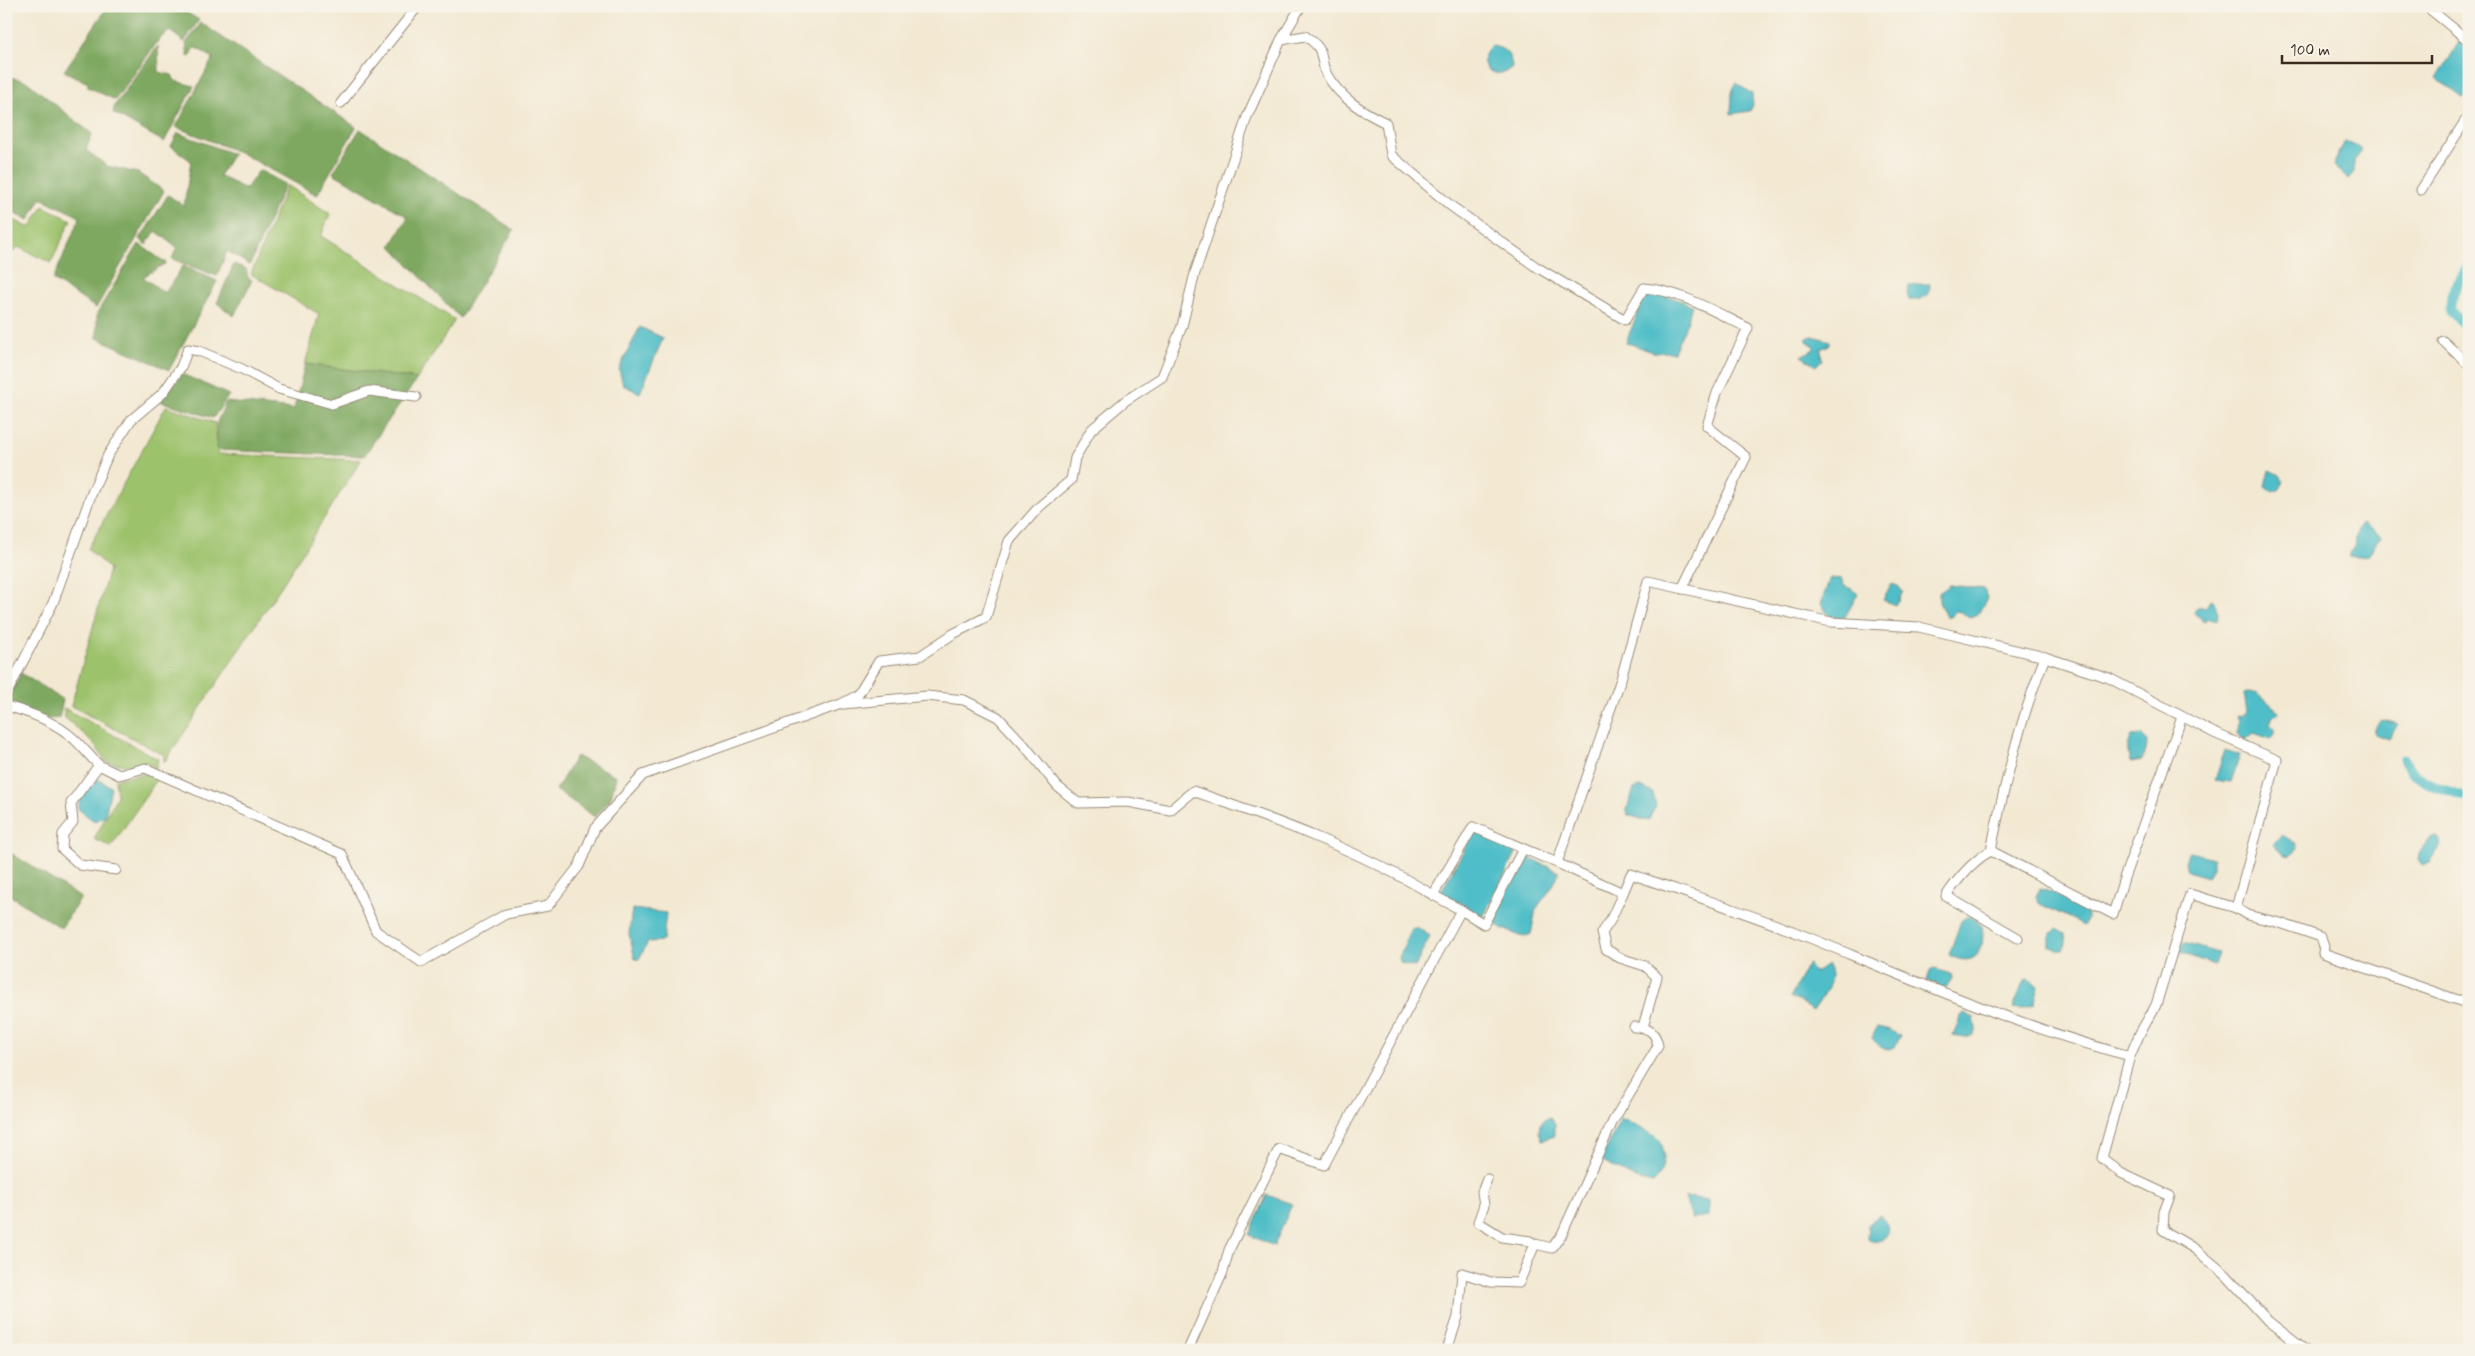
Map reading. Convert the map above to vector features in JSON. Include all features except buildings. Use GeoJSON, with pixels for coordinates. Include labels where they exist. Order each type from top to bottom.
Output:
{"type":"FeatureCollection","features":[{"type":"Feature","properties":{"kind":"street"},"geometry":{"type":"LineString","coordinates":[[341,103],[418,6]]}},
{"type":"Feature","properties":{"kind":"street"},"geometry":{"type":"LineString","coordinates":[[6,706],[25,711],[62,730],[74,739],[99,766],[119,775],[145,768],[342,854],[376,931],[421,962],[506,914],[548,906],[579,866],[595,828],[643,775],[841,704],[858,695],[879,661],[920,656],[953,634],[986,617],[1009,541],[1039,507],[1071,480],[1075,458],[1091,430],[1125,401],[1162,377],[1182,326],[1195,273],[1247,117],[1281,40],[1301,6]]}},
{"type":"Feature","properties":{"kind":"street"},"geometry":{"type":"LineString","coordinates":[[2426,6],[2469,41]]}},
{"type":"Feature","properties":{"kind":"street"},"geometry":{"type":"LineString","coordinates":[[1281,40],[1306,36],[1318,45],[1327,74],[1342,95],[1366,113],[1386,123],[1391,155],[1451,206],[1535,266],[1625,320],[1644,288],[1662,289],[1748,328],[1717,393],[1707,426],[1746,457],[1682,589]]}},
{"type":"Feature","properties":{"kind":"street"},"geometry":{"type":"LineString","coordinates":[[2421,190],[2469,115]]}},
{"type":"Feature","properties":{"kind":"street"},"geometry":{"type":"LineString","coordinates":[[2443,341],[2469,365]]}},
{"type":"Feature","properties":{"kind":"street"},"geometry":{"type":"LineString","coordinates":[[6,694],[53,603],[90,495],[108,455],[132,420],[163,393],[181,367],[188,349],[199,351],[242,369],[280,389],[332,404],[370,391],[416,397]]}},
{"type":"Feature","properties":{"kind":"street"},"geometry":{"type":"LineString","coordinates":[[1557,863],[1621,679],[1648,581],[1831,622],[1919,627],[2045,657],[2109,678],[2182,717],[2277,760],[2236,908]]}},
{"type":"Feature","properties":{"kind":"street"},"geometry":{"type":"LineString","coordinates":[[1991,851],[2005,781],[2020,726],[2045,657]]}},
{"type":"Feature","properties":{"kind":"street"},"geometry":{"type":"LineString","coordinates":[[841,704],[927,696],[964,700],[998,718],[1025,746],[1057,786],[1078,803],[1128,802],[1170,810],[1193,791],[1322,840],[1403,876],[1484,924],[1523,849]]}},
{"type":"Feature","properties":{"kind":"street"},"geometry":{"type":"LineString","coordinates":[[1991,851],[2113,914],[2124,878],[2182,717]]}},
{"type":"Feature","properties":{"kind":"street"},"geometry":{"type":"LineString","coordinates":[[99,766],[71,803],[73,822],[63,834],[62,849],[80,865],[116,870]]}},
{"type":"Feature","properties":{"kind":"street"},"geometry":{"type":"LineString","coordinates":[[1434,895],[1473,827],[1623,893]]}},
{"type":"Feature","properties":{"kind":"street"},"geometry":{"type":"LineString","coordinates":[[1991,851],[1985,854],[1956,881],[1946,896],[2018,938]]}},
{"type":"Feature","properties":{"kind":"street"},"geometry":{"type":"LineString","coordinates":[[1487,1178],[1482,1192],[1484,1205],[1478,1222],[1502,1236],[1530,1241],[1552,1248],[1562,1234],[1620,1106],[1658,1046],[1656,1037],[1639,1027],[1657,977],[1645,966],[1620,958],[1606,948],[1602,933],[1610,921],[1631,874],[1809,937],[2030,1026],[2074,1041],[2130,1056]]}},
{"type":"Feature","properties":{"kind":"street"},"geometry":{"type":"LineString","coordinates":[[2305,1350],[2268,1321],[2226,1275],[2203,1256],[2163,1230],[2164,1212],[2170,1196],[2121,1173],[2102,1158],[2130,1056],[2140,1033],[2156,1005],[2190,894],[2236,908],[2247,915],[2280,923],[2321,938],[2324,946],[2323,953],[2469,1004]]}},
{"type":"Feature","properties":{"kind":"street"},"geometry":{"type":"LineString","coordinates":[[1188,1350],[1223,1272],[1229,1250],[1279,1149],[1324,1165],[1461,910]]}},
{"type":"Feature","properties":{"kind":"street"},"geometry":{"type":"LineString","coordinates":[[1447,1350],[1458,1317],[1462,1274],[1491,1282],[1518,1283],[1535,1244]]}},
{"type":"Feature","properties":{"kind":"green space"},"geometry":{"type":"Polygon","coordinates":[[[108,6],[176,6],[199,20],[184,42],[170,31],[161,37],[115,100],[88,87],[88,83],[64,71],[108,6]]]}},
{"type":"Feature","properties":{"kind":"green space"},"geometry":{"type":"Polygon","coordinates":[[[201,23],[356,127],[317,195],[241,153],[176,127],[213,58],[195,47],[190,57],[188,56],[186,43],[201,23]]]}},
{"type":"Feature","properties":{"kind":"green space"},"geometry":{"type":"Polygon","coordinates":[[[158,46],[159,72],[172,75],[175,81],[194,86],[164,142],[113,113],[115,105],[158,46]]]}},
{"type":"Feature","properties":{"kind":"green space"},"geometry":{"type":"Polygon","coordinates":[[[6,76],[26,81],[92,134],[86,150],[107,166],[138,173],[164,191],[96,308],[53,280],[80,217],[41,198],[29,220],[9,210],[6,216],[6,76]]]}},
{"type":"Feature","properties":{"kind":"green space"},"geometry":{"type":"Polygon","coordinates":[[[360,129],[514,230],[460,318],[391,246],[408,217],[333,173],[360,129]]]}},
{"type":"Feature","properties":{"kind":"green space"},"geometry":{"type":"Polygon","coordinates":[[[178,133],[233,154],[219,176],[246,189],[259,170],[285,184],[250,265],[227,251],[217,276],[172,259],[177,247],[156,231],[146,245],[140,239],[168,195],[184,206],[191,161],[171,146],[178,133]]]}},
{"type":"Feature","properties":{"kind":"green space"},"geometry":{"type":"Polygon","coordinates":[[[287,185],[330,214],[321,236],[455,320],[417,379],[305,364],[319,314],[251,274],[287,185]]]}},
{"type":"Feature","properties":{"kind":"green space"},"geometry":{"type":"Polygon","coordinates":[[[43,206],[71,220],[51,263],[18,247],[6,259],[6,229],[12,219],[30,228],[43,206]]]}},
{"type":"Feature","properties":{"kind":"green space"},"geometry":{"type":"Polygon","coordinates":[[[139,244],[166,263],[143,277],[165,293],[183,266],[217,281],[169,370],[97,338],[97,313],[139,244]]]}},
{"type":"Feature","properties":{"kind":"green space"},"geometry":{"type":"Polygon","coordinates":[[[234,264],[246,269],[248,278],[252,280],[234,316],[217,303],[234,264]]]}},
{"type":"Feature","properties":{"kind":"green space"},"geometry":{"type":"Polygon","coordinates":[[[305,364],[417,379],[364,456],[217,450],[217,422],[226,402],[294,409],[305,364]]]}},
{"type":"Feature","properties":{"kind":"green space"},"geometry":{"type":"Polygon","coordinates":[[[182,374],[229,395],[213,418],[160,401],[182,374]]]}},
{"type":"Feature","properties":{"kind":"green space"},"geometry":{"type":"Polygon","coordinates":[[[166,406],[215,423],[218,454],[361,460],[282,585],[164,763],[164,755],[71,706],[109,569],[88,549],[166,406]]]}},
{"type":"Feature","properties":{"kind":"green space"},"geometry":{"type":"Polygon","coordinates":[[[21,673],[63,700],[59,718],[47,719],[6,703],[21,673]]]}},
{"type":"Feature","properties":{"kind":"green space"},"geometry":{"type":"Polygon","coordinates":[[[64,708],[158,759],[156,769],[148,763],[131,766],[106,762],[93,742],[64,717],[64,708]]]}},
{"type":"Feature","properties":{"kind":"green space"},"geometry":{"type":"Polygon","coordinates":[[[576,756],[616,776],[611,798],[595,817],[556,790],[576,756]]]}},
{"type":"Feature","properties":{"kind":"green space"},"geometry":{"type":"Polygon","coordinates":[[[143,774],[158,778],[111,847],[94,839],[117,796],[115,779],[143,774]]]}},
{"type":"Feature","properties":{"kind":"green space"},"geometry":{"type":"Polygon","coordinates":[[[6,850],[81,898],[61,928],[6,893],[6,850]]]}},
{"type":"Feature","properties":{"kind":"water"},"geometry":{"type":"Polygon","coordinates":[[[2459,42],[2469,46],[2469,94],[2463,98],[2437,79],[2459,42]]]}},
{"type":"Feature","properties":{"kind":"water"},"geometry":{"type":"Polygon","coordinates":[[[1491,46],[1506,52],[1512,67],[1499,74],[1486,69],[1484,56],[1491,46]]]}},
{"type":"Feature","properties":{"kind":"water"},"geometry":{"type":"Polygon","coordinates":[[[1736,83],[1752,94],[1753,105],[1750,111],[1731,114],[1732,92],[1736,83]]]}},
{"type":"Feature","properties":{"kind":"water"},"geometry":{"type":"Polygon","coordinates":[[[2345,141],[2354,144],[2362,151],[2354,161],[2354,172],[2348,179],[2333,166],[2345,141]]]}},
{"type":"Feature","properties":{"kind":"water"},"geometry":{"type":"Polygon","coordinates":[[[1930,284],[1927,295],[1921,299],[1909,300],[1907,293],[1909,285],[1930,284]]]}},
{"type":"Feature","properties":{"kind":"water"},"geometry":{"type":"Polygon","coordinates":[[[1646,293],[1660,293],[1692,305],[1688,320],[1674,352],[1652,352],[1626,342],[1646,293]]]}},
{"type":"Feature","properties":{"kind":"water"},"geometry":{"type":"Polygon","coordinates":[[[640,327],[663,338],[640,393],[623,385],[619,369],[640,327]]]}},
{"type":"Feature","properties":{"kind":"water"},"geometry":{"type":"Polygon","coordinates":[[[1813,336],[1830,341],[1829,345],[1821,349],[1822,360],[1816,366],[1801,356],[1814,349],[1814,346],[1807,341],[1807,338],[1813,336]]]}},
{"type":"Feature","properties":{"kind":"water"},"geometry":{"type":"Polygon","coordinates":[[[2269,470],[2280,475],[2283,481],[2280,489],[2273,492],[2265,486],[2269,470]]]}},
{"type":"Feature","properties":{"kind":"water"},"geometry":{"type":"Polygon","coordinates":[[[2363,524],[2381,536],[2368,555],[2349,557],[2349,553],[2356,545],[2358,531],[2363,524]]]}},
{"type":"Feature","properties":{"kind":"water"},"geometry":{"type":"Polygon","coordinates":[[[1830,578],[1841,579],[1844,586],[1853,589],[1858,594],[1845,617],[1838,618],[1828,615],[1821,603],[1830,578]]]}},
{"type":"Feature","properties":{"kind":"water"},"geometry":{"type":"Polygon","coordinates":[[[1891,584],[1898,586],[1903,592],[1895,605],[1883,600],[1891,584]]]}},
{"type":"Feature","properties":{"kind":"water"},"geometry":{"type":"Polygon","coordinates":[[[1950,585],[1984,589],[1987,598],[1978,614],[1969,618],[1956,611],[1950,617],[1946,617],[1939,602],[1939,593],[1950,585]]]}},
{"type":"Feature","properties":{"kind":"water"},"geometry":{"type":"Polygon","coordinates":[[[2211,599],[2214,601],[2218,613],[2217,620],[2208,618],[2204,621],[2194,613],[2197,607],[2206,607],[2211,599]]]}},
{"type":"Feature","properties":{"kind":"water"},"geometry":{"type":"Polygon","coordinates":[[[2250,692],[2258,694],[2280,712],[2272,717],[2270,724],[2275,729],[2275,734],[2271,739],[2254,733],[2245,740],[2237,734],[2239,721],[2237,716],[2244,715],[2247,711],[2244,694],[2250,692]]]}},
{"type":"Feature","properties":{"kind":"water"},"geometry":{"type":"Polygon","coordinates":[[[2381,720],[2398,724],[2389,739],[2374,734],[2374,729],[2381,720]]]}},
{"type":"Feature","properties":{"kind":"water"},"geometry":{"type":"Polygon","coordinates":[[[2141,735],[2148,742],[2143,760],[2130,762],[2128,749],[2130,740],[2132,736],[2141,735]]]}},
{"type":"Feature","properties":{"kind":"water"},"geometry":{"type":"Polygon","coordinates":[[[2225,750],[2240,755],[2231,782],[2215,780],[2225,750]]]}},
{"type":"Feature","properties":{"kind":"water"},"geometry":{"type":"Polygon","coordinates":[[[96,778],[111,787],[105,817],[94,821],[78,809],[78,805],[90,786],[97,783],[96,778]]]}},
{"type":"Feature","properties":{"kind":"water"},"geometry":{"type":"Polygon","coordinates":[[[1641,787],[1653,793],[1656,806],[1648,821],[1628,815],[1627,809],[1634,789],[1641,787]]]}},
{"type":"Feature","properties":{"kind":"water"},"geometry":{"type":"Polygon","coordinates":[[[1474,832],[1517,851],[1482,919],[1439,895],[1474,832]]]}},
{"type":"Feature","properties":{"kind":"water"},"geometry":{"type":"Polygon","coordinates":[[[2282,835],[2297,844],[2298,849],[2290,856],[2283,854],[2273,843],[2282,835]]]}},
{"type":"Feature","properties":{"kind":"water"},"geometry":{"type":"Polygon","coordinates":[[[2435,837],[2440,840],[2441,844],[2430,861],[2423,865],[2418,861],[2419,854],[2429,838],[2435,837]]]}},
{"type":"Feature","properties":{"kind":"water"},"geometry":{"type":"Polygon","coordinates":[[[2191,852],[2213,858],[2213,867],[2208,877],[2187,871],[2185,863],[2188,853],[2191,852]]]}},
{"type":"Feature","properties":{"kind":"water"},"geometry":{"type":"Polygon","coordinates":[[[1524,855],[1559,872],[1553,886],[1536,909],[1531,934],[1523,937],[1503,929],[1491,920],[1524,855]]]}},
{"type":"Feature","properties":{"kind":"water"},"geometry":{"type":"Polygon","coordinates":[[[2040,889],[2054,893],[2087,911],[2088,917],[2084,925],[2040,904],[2036,896],[2040,889]]]}},
{"type":"Feature","properties":{"kind":"water"},"geometry":{"type":"Polygon","coordinates":[[[632,909],[666,913],[663,941],[648,942],[639,959],[635,959],[629,934],[632,909]]]}},
{"type":"Feature","properties":{"kind":"water"},"geometry":{"type":"Polygon","coordinates":[[[1966,917],[1972,917],[1982,926],[1983,935],[1977,955],[1972,959],[1966,960],[1949,955],[1961,921],[1966,917]]]}},
{"type":"Feature","properties":{"kind":"water"},"geometry":{"type":"Polygon","coordinates":[[[1411,928],[1418,928],[1430,936],[1415,967],[1401,963],[1399,958],[1411,928]]]}},
{"type":"Feature","properties":{"kind":"water"},"geometry":{"type":"Polygon","coordinates":[[[2056,929],[2065,934],[2066,944],[2063,950],[2050,946],[2050,936],[2056,929]]]}},
{"type":"Feature","properties":{"kind":"water"},"geometry":{"type":"Polygon","coordinates":[[[2183,943],[2218,953],[2214,965],[2179,952],[2183,943]]]}},
{"type":"Feature","properties":{"kind":"water"},"geometry":{"type":"Polygon","coordinates":[[[1808,964],[1815,973],[1827,965],[1831,976],[1828,988],[1813,1011],[1799,1001],[1790,998],[1808,964]]]}},
{"type":"Feature","properties":{"kind":"water"},"geometry":{"type":"Polygon","coordinates":[[[1934,969],[1951,974],[1952,978],[1946,989],[1927,981],[1930,971],[1934,969]]]}},
{"type":"Feature","properties":{"kind":"water"},"geometry":{"type":"Polygon","coordinates":[[[2027,979],[2039,986],[2034,1004],[2021,1009],[2013,1008],[2024,981],[2027,979]]]}},
{"type":"Feature","properties":{"kind":"water"},"geometry":{"type":"Polygon","coordinates":[[[1964,1013],[1974,1018],[1976,1028],[1973,1035],[1966,1038],[1953,1036],[1961,1016],[1964,1013]]]}},
{"type":"Feature","properties":{"kind":"water"},"geometry":{"type":"Polygon","coordinates":[[[1877,1027],[1890,1030],[1900,1036],[1895,1047],[1886,1050],[1879,1046],[1872,1038],[1877,1027]]]}},
{"type":"Feature","properties":{"kind":"water"},"geometry":{"type":"Polygon","coordinates":[[[1549,1117],[1555,1123],[1555,1136],[1542,1140],[1539,1132],[1540,1124],[1549,1117]]]}},
{"type":"Feature","properties":{"kind":"water"},"geometry":{"type":"Polygon","coordinates":[[[1621,1118],[1652,1135],[1662,1145],[1664,1162],[1660,1173],[1653,1183],[1636,1179],[1601,1160],[1621,1118]]]}},
{"type":"Feature","properties":{"kind":"water"},"geometry":{"type":"Polygon","coordinates":[[[1267,1195],[1292,1204],[1274,1246],[1249,1235],[1267,1195]]]}},
{"type":"Feature","properties":{"kind":"water"},"geometry":{"type":"Polygon","coordinates":[[[1685,1197],[1709,1200],[1709,1216],[1692,1220],[1685,1197]]]}},
{"type":"Feature","properties":{"kind":"water"},"geometry":{"type":"Polygon","coordinates":[[[1879,1215],[1887,1225],[1886,1235],[1879,1241],[1867,1239],[1868,1225],[1879,1215]]]}},
{"type":"Feature","properties":{"kind":"waterway"},"geometry":{"type":"LineString","coordinates":[[2469,265],[2452,293],[2450,311],[2469,328]]}},
{"type":"Feature","properties":{"kind":"waterway"},"geometry":{"type":"LineString","coordinates":[[2404,759],[2415,774],[2423,780],[2469,798]]}}]}
